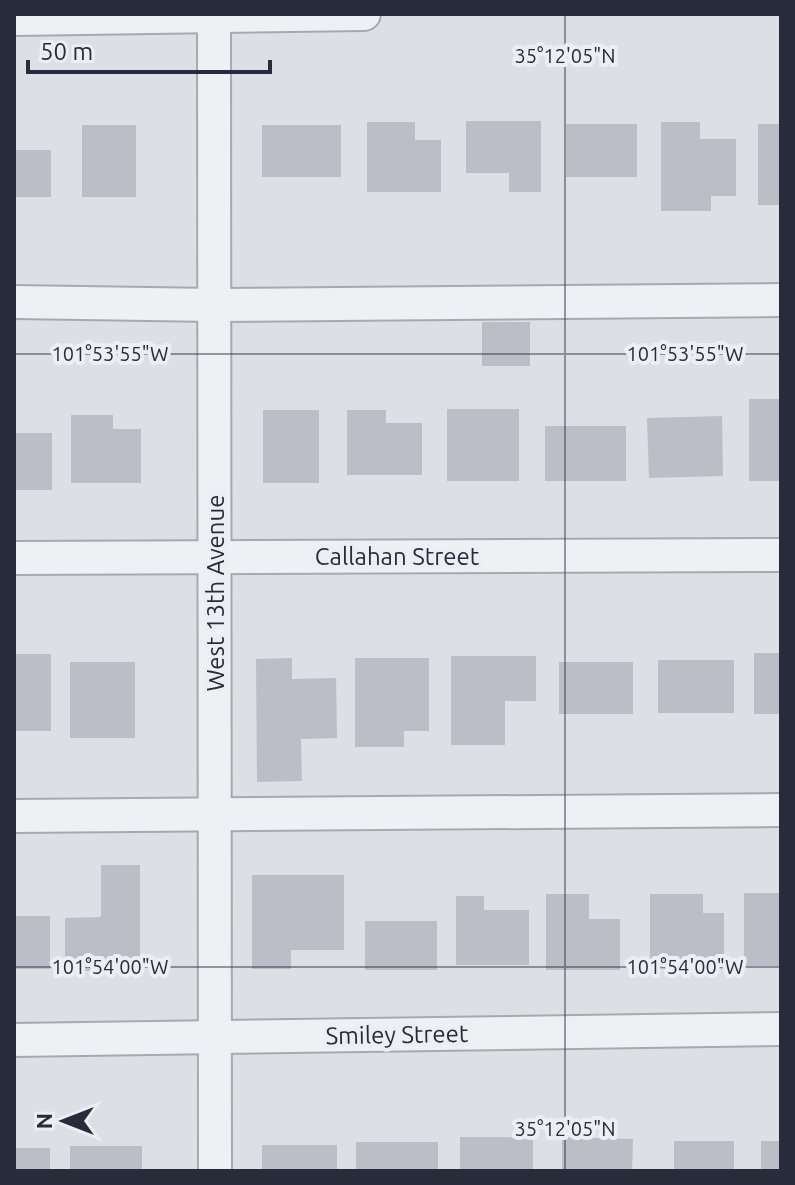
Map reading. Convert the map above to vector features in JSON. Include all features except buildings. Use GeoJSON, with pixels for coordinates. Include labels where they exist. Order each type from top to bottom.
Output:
{"type":"FeatureCollection","features":[{"type":"Feature","properties":{"kind":"street","name":"West 13th Avenue"},"geometry":{"type":"LineString","coordinates":[[214,14],[215,1171]]}},
{"type":"Feature","properties":{"kind":"street"},"geometry":{"type":"LineString","coordinates":[[14,19],[364,14]]}},
{"type":"Feature","properties":{"kind":"street"},"geometry":{"type":"LineString","coordinates":[[14,302],[215,305],[781,300]]}},
{"type":"Feature","properties":{"kind":"street","name":"Callahan Street"},"geometry":{"type":"LineString","coordinates":[[14,558],[781,555]]}},
{"type":"Feature","properties":{"kind":"street"},"geometry":{"type":"LineString","coordinates":[[14,816],[781,810]]}},
{"type":"Feature","properties":{"kind":"street","name":"Smiley Street"},"geometry":{"type":"LineString","coordinates":[[14,1040],[781,1029]]}}]}
